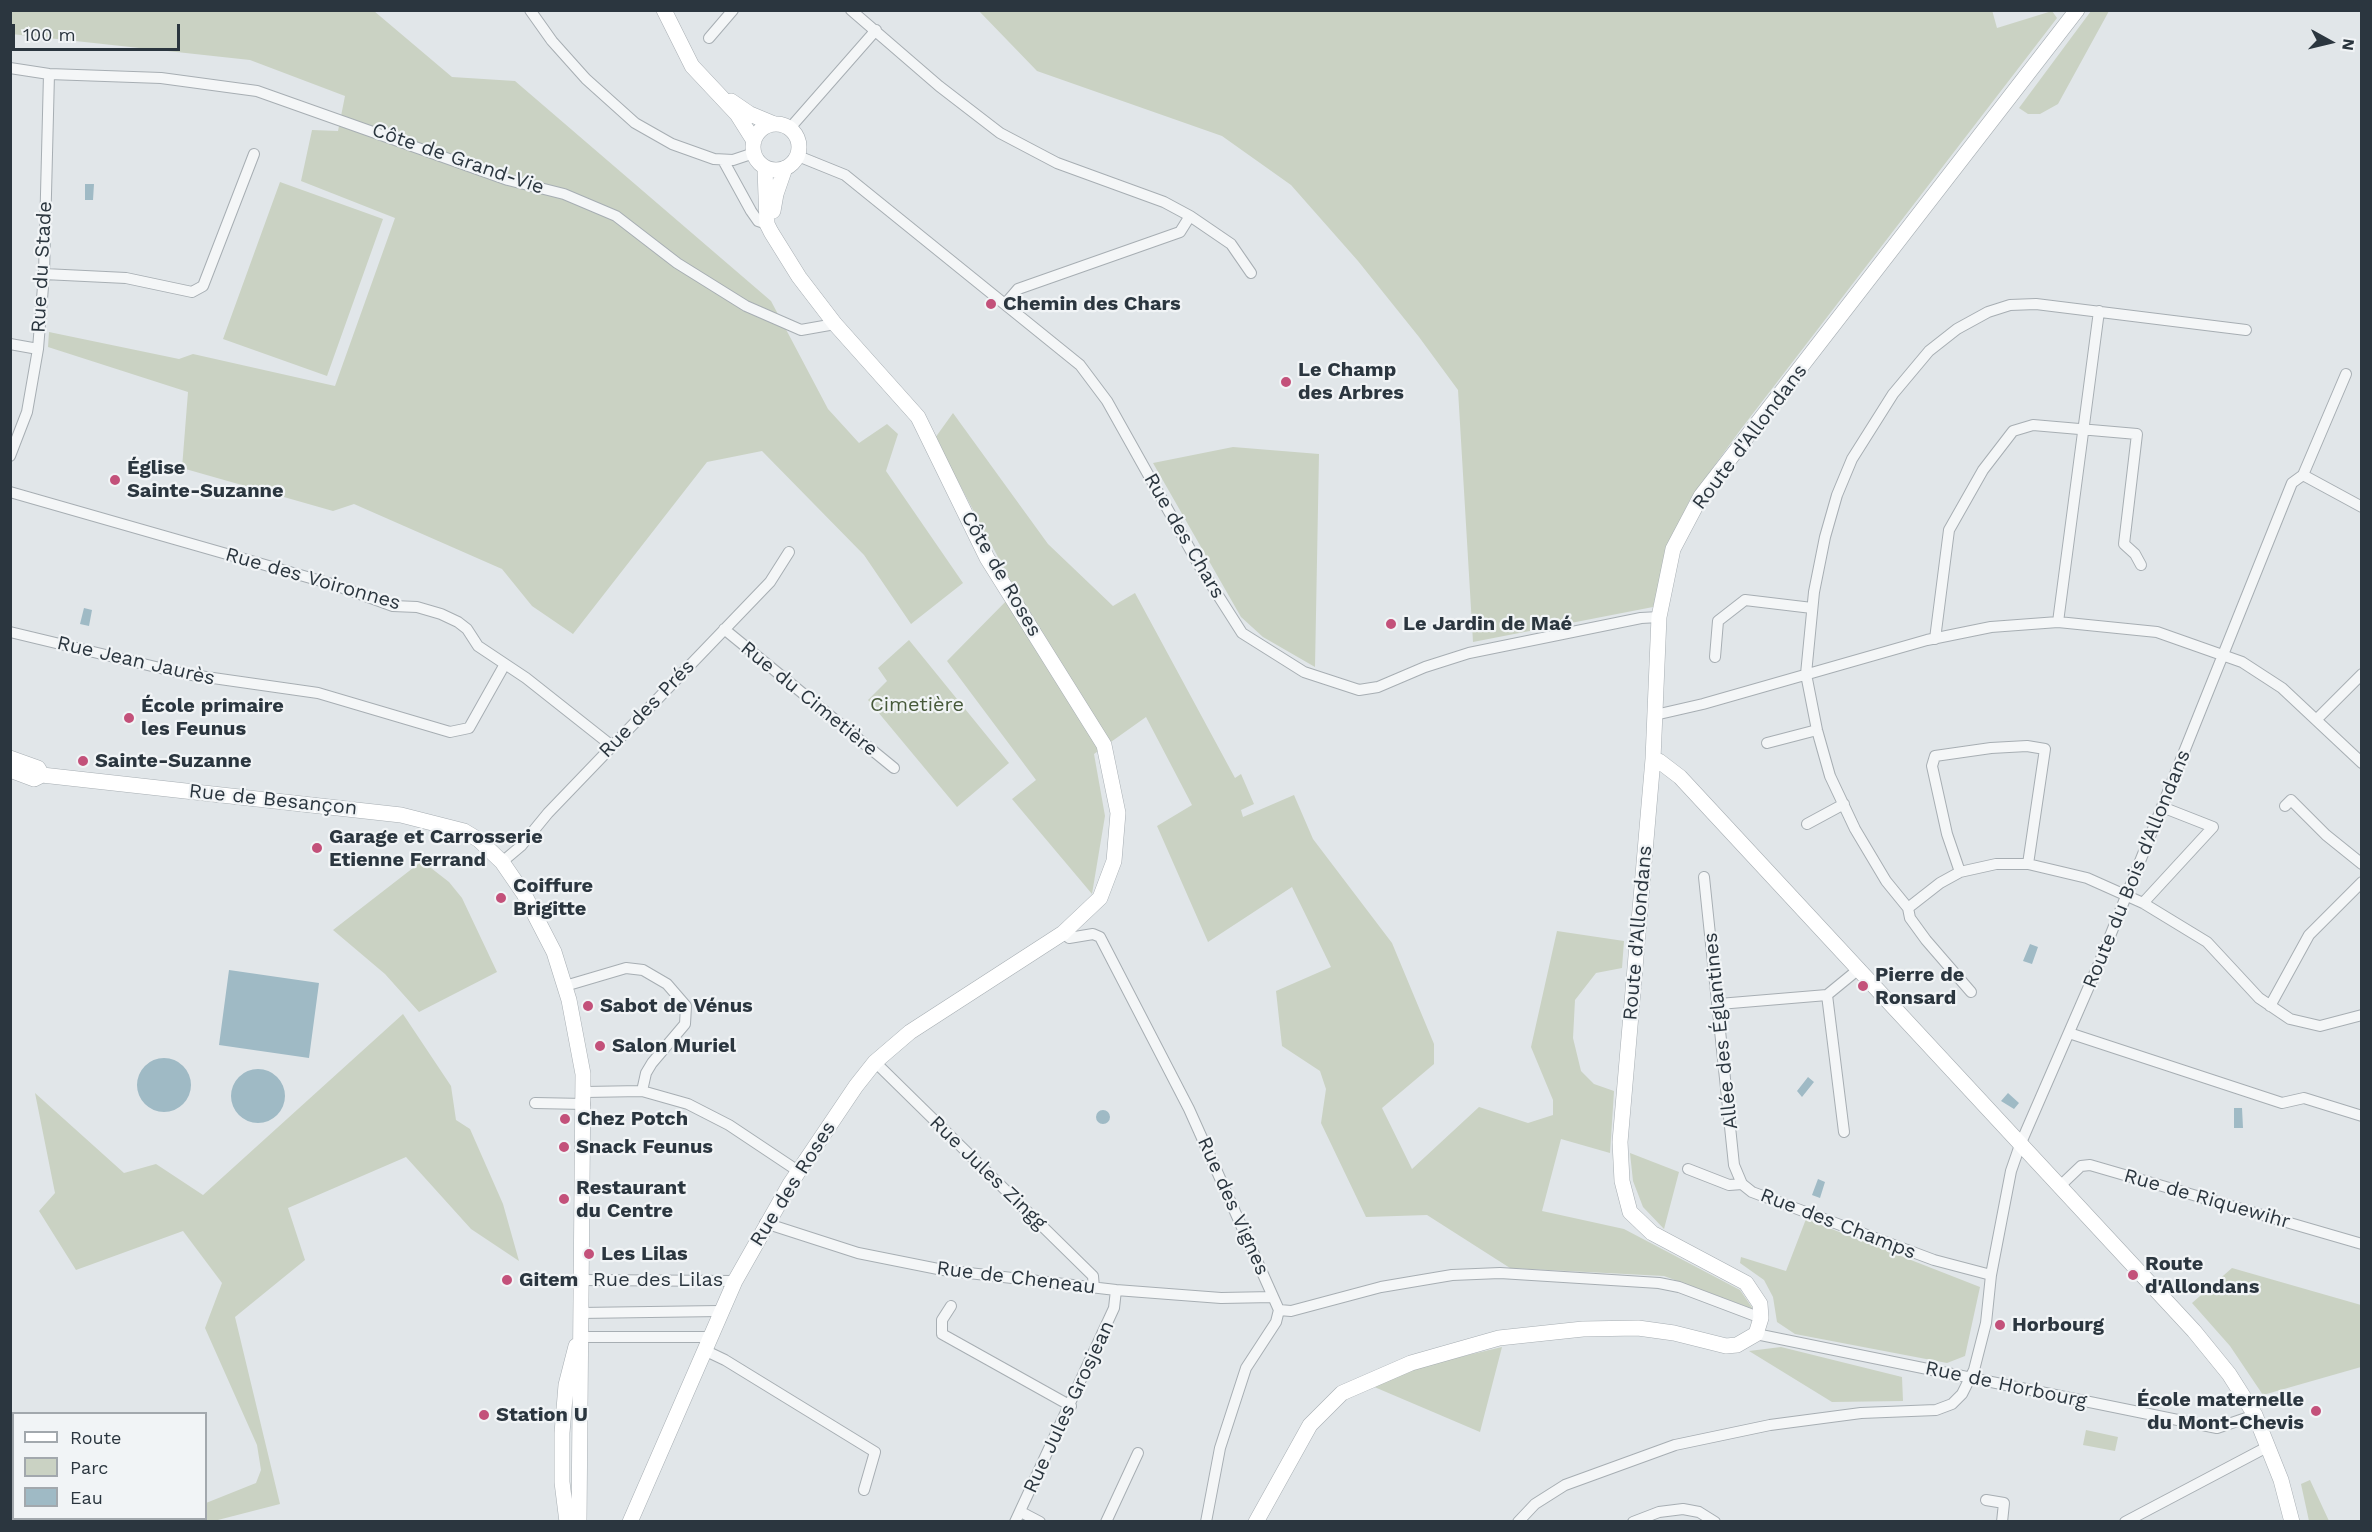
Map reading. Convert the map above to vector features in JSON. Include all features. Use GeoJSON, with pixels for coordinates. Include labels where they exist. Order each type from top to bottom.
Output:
{"type":"FeatureCollection","features":[{"type":"Feature","properties":{"kind":"main road"},"geometry":{"type":"LineString","coordinates":[[664,10],[692,66],[717,90],[737,114],[765,168],[775,170],[785,168],[798,156],[797,136],[790,128],[750,114],[717,90]]}},
{"type":"Feature","properties":{"kind":"main road","name":"Route d'Allondans"},"geometry":{"type":"LineString","coordinates":[[1761,1318],[1760,1304],[1746,1283],[1695,1258],[1644,1226],[1630,1212],[1622,1181],[1620,1142],[1653,759],[1659,617],[1673,549],[1701,496],[2077,10]]}},
{"type":"Feature","properties":{"kind":"main road"},"geometry":{"type":"LineString","coordinates":[[754,147],[758,133],[774,123]]}},
{"type":"Feature","properties":{"kind":"main road","name":"Côte de Roses"},"geometry":{"type":"LineString","coordinates":[[765,168],[771,230],[799,277],[835,324],[918,417],[987,558],[1104,745],[1118,813],[1114,861],[1100,898],[1063,933]]}},
{"type":"Feature","properties":{"kind":"main road","name":"Côte de Roses"},"geometry":{"type":"LineString","coordinates":[[771,230],[776,194],[785,168]]}},
{"type":"Feature","properties":{"kind":"main road","name":"Rue de Besançon"},"geometry":{"type":"LineString","coordinates":[[10,758],[38,768],[42,775]]}},
{"type":"Feature","properties":{"kind":"main road"},"geometry":{"type":"LineString","coordinates":[[1653,759],[1680,777],[1860,968],[2020,1145],[2194,1331],[2229,1374],[2255,1415],[2282,1480],[2292,1521]]}},
{"type":"Feature","properties":{"kind":"main road","name":"Rue de Besançon"},"geometry":{"type":"LineString","coordinates":[[10,770],[34,779],[42,775],[401,815],[464,831],[479,840],[502,862],[542,926],[565,986],[585,1098],[579,1337],[565,1394],[562,1482],[567,1521]]}},
{"type":"Feature","properties":{"kind":"main road","name":"Rue des Roses"},"geometry":{"type":"LineString","coordinates":[[630,1521],[720,1311],[765,1223],[856,1086],[875,1062],[910,1032],[1063,933]]}},
{"type":"Feature","properties":{"kind":"main road"},"geometry":{"type":"LineString","coordinates":[[1256,1521],[1310,1425],[1342,1393],[1411,1363],[1499,1338],[1583,1329],[1638,1328],[1674,1333],[1726,1346],[1737,1345],[1756,1334],[1761,1318]]}},
{"type":"Feature","properties":{"kind":"main road","name":"Rue de Besançon"},"geometry":{"type":"LineString","coordinates":[[579,1337],[582,1355],[579,1521]]}},
{"type":"Feature","properties":{"kind":"street"},"geometry":{"type":"LineString","coordinates":[[530,10],[552,41],[622,113],[672,144],[723,160],[754,147]]}},
{"type":"Feature","properties":{"kind":"street"},"geometry":{"type":"LineString","coordinates":[[709,38],[733,10]]}},
{"type":"Feature","properties":{"kind":"street"},"geometry":{"type":"LineString","coordinates":[[851,10],[939,86],[1000,133],[1057,163],[1164,201],[1231,244],[1251,273]]}},
{"type":"Feature","properties":{"kind":"street"},"geometry":{"type":"LineString","coordinates":[[790,128],[876,30]]}},
{"type":"Feature","properties":{"kind":"street","name":"Côte de Grand-Vie"},"geometry":{"type":"LineString","coordinates":[[10,68],[49,74],[161,78],[257,91],[508,180],[564,194],[616,216],[677,263],[746,306],[801,330],[835,324]]}},
{"type":"Feature","properties":{"kind":"street","name":"Rue du Stade"},"geometry":{"type":"LineString","coordinates":[[10,456],[27,412],[38,349],[44,274],[49,74]]}},
{"type":"Feature","properties":{"kind":"street"},"geometry":{"type":"LineString","coordinates":[[44,274],[126,278],[192,292],[204,286],[254,154]]}},
{"type":"Feature","properties":{"kind":"street","name":"Rue des Chars"},"geometry":{"type":"LineString","coordinates":[[798,156],[845,175],[1080,365],[1107,401],[1200,567],[1242,633],[1304,672],[1359,690],[1378,687],[1425,667],[1468,653],[1631,620],[1659,617]]}},
{"type":"Feature","properties":{"kind":"street"},"geometry":{"type":"LineString","coordinates":[[723,160],[758,222],[771,230]]}},
{"type":"Feature","properties":{"kind":"street"},"geometry":{"type":"LineString","coordinates":[[1006,303],[1018,289],[1180,232],[1190,216]]}},
{"type":"Feature","properties":{"kind":"street"},"geometry":{"type":"LineString","coordinates":[[1971,992],[1910,918],[1908,908],[1886,881],[1855,829],[1830,776],[1817,730],[1806,674],[1812,608],[1824,537],[1837,495],[1852,459],[1880,411],[1929,351],[1957,329],[1988,312],[2010,305],[2036,304],[2246,330]]}},
{"type":"Feature","properties":{"kind":"street"},"geometry":{"type":"LineString","coordinates":[[2058,622],[2099,311]]}},
{"type":"Feature","properties":{"kind":"street"},"geometry":{"type":"LineString","coordinates":[[10,344],[38,349]]}},
{"type":"Feature","properties":{"kind":"street","name":"Route du Bois d'Allondans"},"geometry":{"type":"LineString","coordinates":[[1971,1378],[1986,1323],[1990,1275],[2012,1171],[2020,1145],[2126,896],[2225,655],[2292,483],[2303,475],[2346,374]]}},
{"type":"Feature","properties":{"kind":"street"},"geometry":{"type":"LineString","coordinates":[[1935,639],[1949,530],[1983,470],[2013,431],[2032,425],[2137,434],[2124,544],[2135,554],[2141,565]]}},
{"type":"Feature","properties":{"kind":"street"},"geometry":{"type":"LineString","coordinates":[[2303,475],[2361,507]]}},
{"type":"Feature","properties":{"kind":"street","name":"Rue des Voironnes"},"geometry":{"type":"LineString","coordinates":[[10,492],[335,585],[393,606],[428,609],[458,622],[467,629],[478,646],[600,734],[612,746]]}},
{"type":"Feature","properties":{"kind":"street","name":"Rue des Prés"},"geometry":{"type":"LineString","coordinates":[[502,862],[521,846],[548,813],[770,582],[789,552]]}},
{"type":"Feature","properties":{"kind":"street"},"geometry":{"type":"LineString","coordinates":[[1714,657],[1718,621],[1745,600],[1812,608]]}},
{"type":"Feature","properties":{"kind":"street"},"geometry":{"type":"LineString","coordinates":[[1655,715],[1703,705],[1935,639],[1991,627],[2058,622],[2157,632],[2242,662],[2282,688],[2361,763]]}},
{"type":"Feature","properties":{"kind":"street","name":"Rue du Cimetière"},"geometry":{"type":"LineString","coordinates":[[724,629],[894,768]]}},
{"type":"Feature","properties":{"kind":"street","name":"Rue Jean Jaurès"},"geometry":{"type":"LineString","coordinates":[[10,632],[185,674],[318,693],[450,732],[469,728],[505,664]]}},
{"type":"Feature","properties":{"kind":"street"},"geometry":{"type":"LineString","coordinates":[[2317,719],[2361,674]]}},
{"type":"Feature","properties":{"kind":"street"},"geometry":{"type":"LineString","coordinates":[[1767,743],[1817,730]]}},
{"type":"Feature","properties":{"kind":"street"},"geometry":{"type":"LineString","coordinates":[[1960,872],[1947,834],[1932,766],[1935,756],[1991,748],[2027,746],[2045,749],[2028,864]]}},
{"type":"Feature","properties":{"kind":"street"},"geometry":{"type":"LineString","coordinates":[[2285,806],[2291,800],[2326,835],[2361,864]]}},
{"type":"Feature","properties":{"kind":"street"},"geometry":{"type":"LineString","coordinates":[[1807,824],[1844,804]]}},
{"type":"Feature","properties":{"kind":"street"},"geometry":{"type":"LineString","coordinates":[[2143,903],[2212,827],[2162,807]]}},
{"type":"Feature","properties":{"kind":"street"},"geometry":{"type":"LineString","coordinates":[[1908,908],[1940,883],[1960,872],[1996,864],[2028,864],[2087,878],[2143,903],[2206,942],[2270,1006],[2290,1019],[2320,1026],[2361,1015]]}},
{"type":"Feature","properties":{"kind":"street","name":"Allée des Églantines"},"geometry":{"type":"LineString","coordinates":[[1704,877],[1734,1165],[1742,1184]]}},
{"type":"Feature","properties":{"kind":"street"},"geometry":{"type":"LineString","coordinates":[[2270,1006],[2309,935],[2361,882]]}},
{"type":"Feature","properties":{"kind":"street","name":"Rue des Vignes"},"geometry":{"type":"LineString","coordinates":[[1063,933],[1069,938],[1093,934],[1101,937],[1189,1109],[1279,1310]]}},
{"type":"Feature","properties":{"kind":"street"},"geometry":{"type":"LineString","coordinates":[[565,986],[626,968],[643,970],[667,984],[686,1006],[685,1024],[646,1072],[642,1091]]}},
{"type":"Feature","properties":{"kind":"street"},"geometry":{"type":"LineString","coordinates":[[1719,1004],[1827,995],[1860,968]]}},
{"type":"Feature","properties":{"kind":"street"},"geometry":{"type":"LineString","coordinates":[[1827,995],[1844,1132]]}},
{"type":"Feature","properties":{"kind":"street"},"geometry":{"type":"LineString","coordinates":[[2069,1033],[2282,1103],[2304,1098],[2361,1116]]}},
{"type":"Feature","properties":{"kind":"street","name":"Rue Jules Zingg"},"geometry":{"type":"LineString","coordinates":[[875,1062],[1093,1276],[1094,1288]]}},
{"type":"Feature","properties":{"kind":"street"},"geometry":{"type":"LineString","coordinates":[[535,1103],[642,1091],[671,1098],[705,1112],[798,1171]]}},
{"type":"Feature","properties":{"kind":"street","name":"Rue de Riquewihr"},"geometry":{"type":"LineString","coordinates":[[2060,1186],[2081,1166],[2090,1165],[2361,1244]]}},
{"type":"Feature","properties":{"kind":"street","name":"Rue des Champs"},"geometry":{"type":"LineString","coordinates":[[1688,1169],[1729,1185],[1742,1184],[1752,1192],[1923,1256],[1990,1275]]}},
{"type":"Feature","properties":{"kind":"street","name":"Rue de Cheneau"},"geometry":{"type":"LineString","coordinates":[[765,1223],[858,1253],[943,1270],[1116,1290],[1221,1298],[1273,1297]]}},
{"type":"Feature","properties":{"kind":"street"},"geometry":{"type":"LineString","coordinates":[[1206,1521],[1220,1448],[1246,1368],[1276,1322],[1279,1310],[1291,1311],[1381,1287],[1452,1275],[1500,1273],[1644,1282],[1679,1287],[1761,1318]]}},
{"type":"Feature","properties":{"kind":"street","name":"Rue des Lilas"},"geometry":{"type":"LineString","coordinates":[[581,1280],[735,1281]]}},
{"type":"Feature","properties":{"kind":"street","name":"Rue Jules Grosjean"},"geometry":{"type":"LineString","coordinates":[[1018,1517],[1071,1406],[1114,1308],[1116,1290]]}},
{"type":"Feature","properties":{"kind":"street"},"geometry":{"type":"LineString","coordinates":[[951,1306],[942,1320],[942,1334],[1071,1406]]}},
{"type":"Feature","properties":{"kind":"street"},"geometry":{"type":"LineString","coordinates":[[580,1313],[720,1311]]}},
{"type":"Feature","properties":{"kind":"street","name":"Rue de Horbourg"},"geometry":{"type":"LineString","coordinates":[[1756,1334],[2217,1428],[2255,1415]]}},
{"type":"Feature","properties":{"kind":"street"},"geometry":{"type":"LineString","coordinates":[[579,1337],[706,1344],[725,1360],[874,1452],[864,1490]]}},
{"type":"Feature","properties":{"kind":"street"},"geometry":{"type":"LineString","coordinates":[[1518,1521],[1535,1504],[1565,1485],[1674,1445],[1770,1425],[1861,1413],[1936,1410],[1952,1404],[1971,1378]]}},
{"type":"Feature","properties":{"kind":"street"},"geometry":{"type":"LineString","coordinates":[[2125,1521],[2269,1446]]}},
{"type":"Feature","properties":{"kind":"street"},"geometry":{"type":"LineString","coordinates":[[1106,1521],[1138,1453]]}},
{"type":"Feature","properties":{"kind":"street"},"geometry":{"type":"LineString","coordinates":[[1986,1500],[2004,1503],[2002,1521]]}},
{"type":"Feature","properties":{"kind":"street"},"geometry":{"type":"LineString","coordinates":[[1633,1521],[1659,1512],[1683,1509],[1699,1512],[1715,1521]]}},
{"type":"Feature","properties":{"kind":"street"},"geometry":{"type":"LineString","coordinates":[[1018,1517],[1040,1521]]}},
{"type":"Feature","properties":{"kind":"green space"},"geometry":{"type":"Polygon","coordinates":[[[1992,10],[1997,28],[2052,11],[2057,18],[1741,429],[1691,498],[1672,536],[1653,607],[1473,642],[1458,390],[1419,337],[1358,261],[1291,185],[1222,136],[1037,71],[979,11],[1992,10]]]}},
{"type":"Feature","properties":{"kind":"green space"},"geometry":{"type":"Polygon","coordinates":[[[10,11],[374,11],[452,77],[515,81],[771,301],[828,409],[859,443],[887,424],[898,434],[886,471],[963,583],[911,624],[864,555],[762,451],[707,462],[573,634],[532,606],[502,569],[354,504],[333,511],[182,468],[188,392],[48,347],[49,332],[179,359],[193,354],[335,386],[395,218],[301,181],[312,130],[338,131],[345,96],[250,60],[11,34],[10,11]]]}},
{"type":"Feature","properties":{"kind":"green space"},"geometry":{"type":"Polygon","coordinates":[[[2091,11],[2109,11],[2058,104],[2040,114],[2028,114],[2019,108],[2091,11]]]}},
{"type":"Feature","properties":{"kind":"green space"},"geometry":{"type":"Polygon","coordinates":[[[280,182],[383,219],[327,376],[223,339],[280,182]]]}},
{"type":"Feature","properties":{"kind":"green space"},"geometry":{"type":"Polygon","coordinates":[[[953,413],[1048,544],[1113,606],[1135,593],[1235,778],[1241,774],[1254,804],[1241,810],[1243,817],[1294,795],[1313,839],[1392,943],[1434,1044],[1434,1064],[1382,1108],[1412,1169],[1479,1107],[1528,1123],[1553,1115],[1553,1100],[1531,1047],[1557,931],[1624,941],[1622,968],[1596,973],[1575,1000],[1573,1038],[1581,1071],[1594,1084],[1614,1091],[1610,1153],[1561,1139],[1542,1211],[1624,1229],[1740,1290],[1753,1309],[1664,1276],[1510,1268],[1427,1215],[1366,1217],[1321,1123],[1326,1089],[1320,1071],[1282,1046],[1276,991],[1331,967],[1292,887],[1208,942],[1157,826],[1192,805],[1146,717],[1094,754],[1105,816],[1092,894],[1012,799],[1036,780],[947,661],[1016,591],[935,438],[953,413]]]}},
{"type":"Feature","properties":{"kind":"green space"},"geometry":{"type":"Polygon","coordinates":[[[1233,447],[1319,454],[1315,667],[1263,637],[1241,617],[1153,463],[1233,447]]]}},
{"type":"Feature","properties":{"kind":"green space","name":"Cimetière"},"geometry":{"type":"Polygon","coordinates":[[[909,640],[1009,763],[957,807],[868,700],[887,681],[878,668],[909,640]]]}},
{"type":"Feature","properties":{"kind":"green space"},"geometry":{"type":"Polygon","coordinates":[[[422,861],[449,882],[462,898],[497,972],[419,1012],[385,974],[333,930],[422,861]]]}},
{"type":"Feature","properties":{"kind":"green space"},"geometry":{"type":"Polygon","coordinates":[[[403,1014],[451,1086],[456,1120],[470,1129],[503,1204],[519,1261],[471,1229],[406,1157],[288,1208],[305,1260],[235,1317],[280,1504],[214,1521],[180,1521],[207,1520],[207,1503],[256,1483],[261,1470],[257,1445],[205,1328],[222,1283],[183,1231],[76,1270],[39,1211],[55,1193],[35,1093],[124,1173],[156,1164],[203,1195],[403,1014]]]}},
{"type":"Feature","properties":{"kind":"green space"},"geometry":{"type":"Polygon","coordinates":[[[1630,1153],[1679,1172],[1664,1229],[1643,1207],[1633,1181],[1630,1153]]]}},
{"type":"Feature","properties":{"kind":"green space"},"geometry":{"type":"Polygon","coordinates":[[[1806,1219],[1980,1287],[1965,1356],[1947,1363],[1795,1334],[1777,1322],[1773,1297],[1764,1280],[1740,1263],[1741,1257],[1786,1271],[1806,1219]]]}},
{"type":"Feature","properties":{"kind":"green space"},"geometry":{"type":"Polygon","coordinates":[[[2232,1268],[2361,1305],[2361,1367],[2263,1395],[2230,1346],[2192,1303],[2232,1268]]]}},
{"type":"Feature","properties":{"kind":"green space"},"geometry":{"type":"Polygon","coordinates":[[[1502,1347],[1480,1432],[1372,1386],[1426,1365],[1502,1347]]]}},
{"type":"Feature","properties":{"kind":"green space"},"geometry":{"type":"Polygon","coordinates":[[[1781,1347],[1902,1377],[1903,1401],[1832,1402],[1749,1351],[1781,1347]]]}},
{"type":"Feature","properties":{"kind":"green space"},"geometry":{"type":"Polygon","coordinates":[[[2086,1430],[2118,1437],[2115,1451],[2083,1445],[2086,1430]]]}},
{"type":"Feature","properties":{"kind":"green space"},"geometry":{"type":"Polygon","coordinates":[[[10,1440],[12,1444],[12,1520],[36,1521],[11,1521],[10,1440]]]}},
{"type":"Feature","properties":{"kind":"green space"},"geometry":{"type":"Polygon","coordinates":[[[2310,1480],[2329,1521],[2309,1521],[2301,1484],[2310,1480]]]}},
{"type":"Feature","properties":{"kind":"water"},"geometry":{"type":"Polygon","coordinates":[[[85,184],[94,184],[93,200],[85,200],[85,184]]]}},
{"type":"Feature","properties":{"kind":"water"},"geometry":{"type":"Polygon","coordinates":[[[84,608],[92,610],[89,626],[80,624],[84,608]]]}},
{"type":"Feature","properties":{"kind":"water"},"geometry":{"type":"Polygon","coordinates":[[[2030,944],[2038,947],[2032,964],[2023,961],[2030,944]]]}},
{"type":"Feature","properties":{"kind":"water"},"geometry":{"type":"Polygon","coordinates":[[[229,970],[319,983],[309,1058],[219,1045],[229,970]]]}},
{"type":"Feature","properties":{"kind":"water"},"geometry":{"type":"Polygon","coordinates":[[[164,1058],[174,1060],[183,1066],[189,1075],[191,1085],[189,1095],[183,1104],[174,1110],[164,1112],[154,1110],[145,1104],[139,1095],[137,1085],[139,1075],[145,1066],[154,1060],[164,1058]]]}},
{"type":"Feature","properties":{"kind":"water"},"geometry":{"type":"Polygon","coordinates":[[[253,1069],[263,1069],[273,1073],[281,1081],[285,1096],[281,1111],[273,1119],[263,1123],[253,1123],[243,1119],[235,1111],[231,1101],[231,1091],[235,1081],[243,1073],[253,1069]]]}},
{"type":"Feature","properties":{"kind":"water"},"geometry":{"type":"Polygon","coordinates":[[[1808,1077],[1814,1082],[1802,1097],[1797,1091],[1808,1077]]]}},
{"type":"Feature","properties":{"kind":"water"},"geometry":{"type":"Polygon","coordinates":[[[2008,1093],[2019,1103],[2014,1109],[2001,1101],[2008,1093]]]}},
{"type":"Feature","properties":{"kind":"water"},"geometry":{"type":"Polygon","coordinates":[[[2234,1108],[2242,1108],[2243,1128],[2234,1128],[2234,1108]]]}},
{"type":"Feature","properties":{"kind":"water"},"geometry":{"type":"Polygon","coordinates":[[[1103,1110],[1108,1112],[1110,1117],[1108,1122],[1103,1124],[1098,1122],[1096,1117],[1098,1112],[1103,1110]]]}},
{"type":"Feature","properties":{"kind":"water"},"geometry":{"type":"Polygon","coordinates":[[[1818,1179],[1825,1182],[1820,1198],[1812,1195],[1818,1179]]]}},
{"type":"Feature","properties":{"kind":"place","name":"Chemin des Chars"},"geometry":{"type":"Point","coordinates":[991,304]}},
{"type":"Feature","properties":{"kind":"place","name":"Le Champ des Arbres"},"geometry":{"type":"Point","coordinates":[1286,382]}},
{"type":"Feature","properties":{"kind":"place","name":"Église Sainte-Suzanne"},"geometry":{"type":"Point","coordinates":[115,480]}},
{"type":"Feature","properties":{"kind":"place","name":"Le Jardin de Maé"},"geometry":{"type":"Point","coordinates":[1391,624]}},
{"type":"Feature","properties":{"kind":"place","name":"École primaire les Feunus"},"geometry":{"type":"Point","coordinates":[129,718]}},
{"type":"Feature","properties":{"kind":"place","name":"Sainte-Suzanne"},"geometry":{"type":"Point","coordinates":[83,761]}},
{"type":"Feature","properties":{"kind":"place","name":"Garage et Carrosserie Etienne Ferrand"},"geometry":{"type":"Point","coordinates":[317,848]}},
{"type":"Feature","properties":{"kind":"place","name":"Coiffure Brigitte"},"geometry":{"type":"Point","coordinates":[501,898]}},
{"type":"Feature","properties":{"kind":"place","name":"Pierre de Ronsard"},"geometry":{"type":"Point","coordinates":[1863,986]}},
{"type":"Feature","properties":{"kind":"place","name":"Sabot de Vénus"},"geometry":{"type":"Point","coordinates":[588,1006]}},
{"type":"Feature","properties":{"kind":"place","name":"Salon Muriel"},"geometry":{"type":"Point","coordinates":[600,1046]}},
{"type":"Feature","properties":{"kind":"place","name":"Chez Potch"},"geometry":{"type":"Point","coordinates":[565,1119]}},
{"type":"Feature","properties":{"kind":"place","name":"Snack Feunus"},"geometry":{"type":"Point","coordinates":[564,1147]}},
{"type":"Feature","properties":{"kind":"place","name":"Restaurant du Centre"},"geometry":{"type":"Point","coordinates":[564,1199]}},
{"type":"Feature","properties":{"kind":"place","name":"Les Lilas"},"geometry":{"type":"Point","coordinates":[589,1254]}},
{"type":"Feature","properties":{"kind":"place","name":"Route d'Allondans"},"geometry":{"type":"Point","coordinates":[2133,1275]}},
{"type":"Feature","properties":{"kind":"place","name":"Gitem"},"geometry":{"type":"Point","coordinates":[507,1280]}},
{"type":"Feature","properties":{"kind":"place","name":"Horbourg"},"geometry":{"type":"Point","coordinates":[2000,1325]}},
{"type":"Feature","properties":{"kind":"place","name":"École maternelle du Mont-Chevis"},"geometry":{"type":"Point","coordinates":[2316,1411]}},
{"type":"Feature","properties":{"kind":"place","name":"Station U"},"geometry":{"type":"Point","coordinates":[484,1415]}}]}
